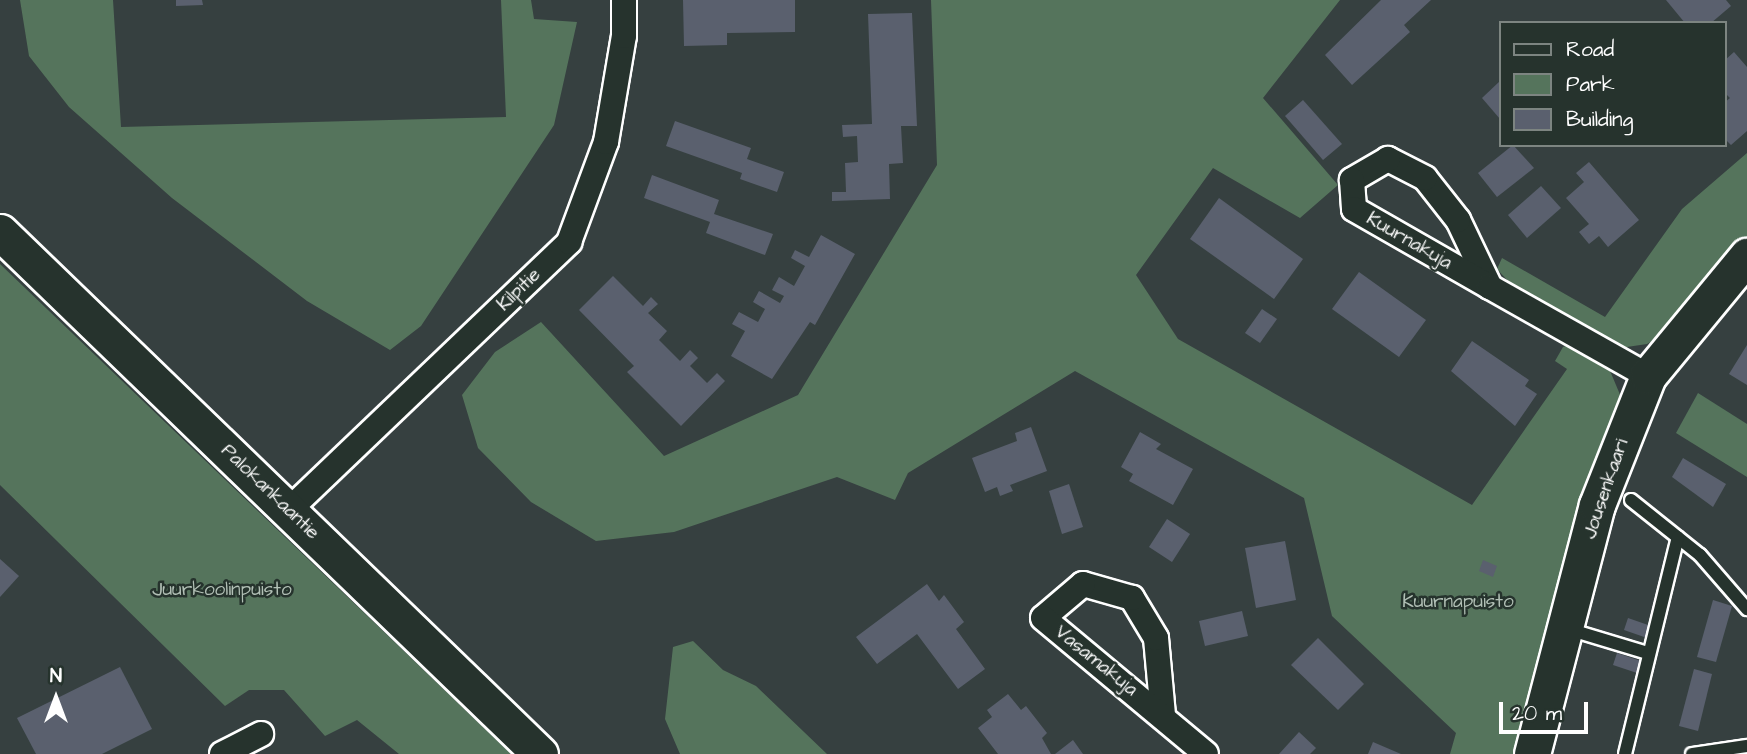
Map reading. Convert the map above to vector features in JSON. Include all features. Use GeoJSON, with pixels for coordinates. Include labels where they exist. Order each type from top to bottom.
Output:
{"type":"FeatureCollection","features":[{"type":"Feature","properties":{"kind":"main road","name":"Palokankaantie"},"geometry":{"type":"LineString","coordinates":[[0,232],[540,754]]}},
{"type":"Feature","properties":{"kind":"main road","name":"Jousenkaari"},"geometry":{"type":"LineString","coordinates":[[1532,754],[1597,505],[1648,376],[1747,256]]}},
{"type":"Feature","properties":{"kind":"street","name":"Kilpitie"},"geometry":{"type":"LineString","coordinates":[[289,510],[569,242],[606,142],[624,36],[624,0]]}},
{"type":"Feature","properties":{"kind":"street","name":"Kuurnakuja"},"geometry":{"type":"LineString","coordinates":[[1490,287],[1458,220],[1425,178],[1388,159],[1352,180],[1354,209],[1490,287],[1648,376]]}},
{"type":"Feature","properties":{"kind":"street","name":"Vasamakuja"},"geometry":{"type":"LineString","coordinates":[[1163,715],[1156,638],[1132,598],[1083,584],[1043,618],[1163,715],[1206,754]]}},
{"type":"Feature","properties":{"kind":"street"},"geometry":{"type":"LineString","coordinates":[[222,754],[261,734]]}},
{"type":"Feature","properties":{"kind":"lane"},"geometry":{"type":"LineString","coordinates":[[1631,500],[1678,537],[1747,609]]}},
{"type":"Feature","properties":{"kind":"lane"},"geometry":{"type":"LineString","coordinates":[[1625,754],[1678,537]]}},
{"type":"Feature","properties":{"kind":"lane"},"geometry":{"type":"LineString","coordinates":[[1566,629],[1648,653]]}},
{"type":"Feature","properties":{"kind":"lane"},"geometry":{"type":"LineString","coordinates":[[1692,754],[1747,746]]}},
{"type":"Feature","properties":{"kind":"green space"},"geometry":{"type":"Polygon","coordinates":[[[20,0],[113,0],[121,127],[506,117],[501,0],[531,0],[534,19],[577,22],[554,125],[421,326],[390,350],[307,301],[172,198],[69,107],[29,56],[20,0]]]}},
{"type":"Feature","properties":{"kind":"green space","name":"Kuurnapuisto"},"geometry":{"type":"Polygon","coordinates":[[[931,0],[1340,0],[1263,98],[1338,185],[1300,218],[1213,168],[1136,275],[1178,339],[1472,505],[1567,369],[1555,361],[1563,347],[1569,345],[1608,366],[1621,397],[1594,474],[1519,754],[1450,754],[1456,733],[1332,616],[1304,498],[1075,371],[908,473],[895,500],[837,477],[674,532],[596,541],[531,502],[478,448],[462,395],[495,352],[541,322],[664,456],[798,395],[937,165],[931,0]]]}},
{"type":"Feature","properties":{"kind":"green space"},"geometry":{"type":"Polygon","coordinates":[[[1747,153],[1747,238],[1661,336],[1647,344],[1620,348],[1519,293],[1497,269],[1502,258],[1605,317],[1682,209],[1747,153]]]}},
{"type":"Feature","properties":{"kind":"green space","name":"Juurkoolinpuisto"},"geometry":{"type":"Polygon","coordinates":[[[0,264],[511,754],[399,754],[357,720],[325,736],[284,690],[249,690],[225,706],[0,485],[0,264]]]}},
{"type":"Feature","properties":{"kind":"green space"},"geometry":{"type":"Polygon","coordinates":[[[1698,393],[1747,424],[1747,477],[1676,433],[1698,393]]]}},
{"type":"Feature","properties":{"kind":"green space"},"geometry":{"type":"Polygon","coordinates":[[[693,641],[723,670],[756,686],[827,754],[680,754],[665,719],[673,647],[693,641]]]}},
{"type":"Feature","properties":{"kind":"building"},"geometry":{"type":"Polygon","coordinates":[[[176,0],[202,0],[203,5],[176,6],[176,0]]]}},
{"type":"Feature","properties":{"kind":"building"},"geometry":{"type":"Polygon","coordinates":[[[683,0],[795,0],[795,32],[727,33],[727,45],[684,46],[683,0]]]}},
{"type":"Feature","properties":{"kind":"building"},"geometry":{"type":"Polygon","coordinates":[[[1381,0],[1431,0],[1404,25],[1410,32],[1352,85],[1325,55],[1381,0]]]}},
{"type":"Feature","properties":{"kind":"building"},"geometry":{"type":"Polygon","coordinates":[[[1666,0],[1726,0],[1731,6],[1713,21],[1683,21],[1666,0]]]}},
{"type":"Feature","properties":{"kind":"building"},"geometry":{"type":"Polygon","coordinates":[[[912,13],[917,126],[901,126],[903,163],[889,164],[890,199],[832,201],[832,192],[846,192],[845,163],[858,162],[857,136],[843,137],[842,125],[872,124],[868,14],[912,13]]]}},
{"type":"Feature","properties":{"kind":"building"},"geometry":{"type":"Polygon","coordinates":[[[1734,52],[1747,67],[1747,131],[1731,145],[1726,140],[1726,101],[1730,98],[1726,94],[1726,59],[1734,52]]]}},
{"type":"Feature","properties":{"kind":"building"},"geometry":{"type":"Polygon","coordinates":[[[1498,83],[1498,117],[1482,98],[1498,83]]]}},
{"type":"Feature","properties":{"kind":"building"},"geometry":{"type":"Polygon","coordinates":[[[1303,100],[1342,144],[1323,160],[1285,116],[1303,100]]]}},
{"type":"Feature","properties":{"kind":"building"},"geometry":{"type":"Polygon","coordinates":[[[675,121],[751,148],[747,159],[784,172],[777,192],[740,179],[742,173],[666,146],[675,121]]]}},
{"type":"Feature","properties":{"kind":"building"},"geometry":{"type":"Polygon","coordinates":[[[1510,147],[1515,147],[1534,168],[1497,197],[1478,173],[1510,147]]]}},
{"type":"Feature","properties":{"kind":"building"},"geometry":{"type":"Polygon","coordinates":[[[1589,162],[1639,220],[1608,247],[1599,236],[1589,244],[1579,232],[1589,224],[1566,198],[1584,182],[1576,173],[1589,162]]]}},
{"type":"Feature","properties":{"kind":"building"},"geometry":{"type":"Polygon","coordinates":[[[652,175],[719,200],[714,214],[773,234],[765,255],[706,233],[710,222],[644,198],[652,175]]]}},
{"type":"Feature","properties":{"kind":"building"},"geometry":{"type":"Polygon","coordinates":[[[1541,186],[1561,208],[1527,238],[1508,215],[1541,186]]]}},
{"type":"Feature","properties":{"kind":"building"},"geometry":{"type":"Polygon","coordinates":[[[1219,198],[1303,259],[1274,299],[1190,239],[1219,198]]]}},
{"type":"Feature","properties":{"kind":"building"},"geometry":{"type":"Polygon","coordinates":[[[821,235],[855,254],[815,325],[810,322],[772,379],[731,356],[745,331],[732,324],[739,312],[758,322],[765,309],[753,302],[759,291],[780,303],[784,296],[772,290],[779,277],[794,286],[805,266],[791,258],[795,250],[809,257],[821,235]]]}},
{"type":"Feature","properties":{"kind":"building"},"geometry":{"type":"Polygon","coordinates":[[[1359,272],[1426,320],[1399,357],[1332,309],[1359,272]]]}},
{"type":"Feature","properties":{"kind":"building"},"geometry":{"type":"Polygon","coordinates":[[[613,276],[643,306],[651,297],[658,304],[648,313],[667,331],[659,340],[680,361],[690,350],[698,358],[690,366],[707,383],[717,373],[725,381],[681,426],[627,372],[634,366],[579,310],[613,276]]]}},
{"type":"Feature","properties":{"kind":"building"},"geometry":{"type":"Polygon","coordinates":[[[1262,309],[1277,319],[1260,343],[1245,333],[1262,309]]]}},
{"type":"Feature","properties":{"kind":"building"},"geometry":{"type":"Polygon","coordinates":[[[1472,341],[1529,380],[1525,386],[1537,394],[1515,426],[1451,371],[1472,341]]]}},
{"type":"Feature","properties":{"kind":"building"},"geometry":{"type":"Polygon","coordinates":[[[1747,345],[1747,385],[1729,374],[1747,345]]]}},
{"type":"Feature","properties":{"kind":"building"},"geometry":{"type":"Polygon","coordinates":[[[1031,427],[1047,471],[1010,485],[1013,491],[1000,496],[997,487],[985,492],[972,458],[1017,441],[1015,433],[1031,427]]]}},
{"type":"Feature","properties":{"kind":"building"},"geometry":{"type":"Polygon","coordinates":[[[1140,432],[1161,444],[1156,449],[1193,469],[1173,505],[1129,481],[1133,474],[1121,467],[1140,432]]]}},
{"type":"Feature","properties":{"kind":"building"},"geometry":{"type":"Polygon","coordinates":[[[1683,458],[1726,484],[1713,507],[1672,477],[1683,458]]]}},
{"type":"Feature","properties":{"kind":"building"},"geometry":{"type":"Polygon","coordinates":[[[1069,484],[1083,527],[1062,534],[1049,491],[1069,484]]]}},
{"type":"Feature","properties":{"kind":"building"},"geometry":{"type":"Polygon","coordinates":[[[1167,519],[1190,534],[1172,562],[1149,547],[1167,519]]]}},
{"type":"Feature","properties":{"kind":"building"},"geometry":{"type":"Polygon","coordinates":[[[1285,541],[1296,600],[1256,608],[1245,548],[1285,541]]]}},
{"type":"Feature","properties":{"kind":"building"},"geometry":{"type":"Polygon","coordinates":[[[0,559],[19,576],[0,597],[0,559]]]}},
{"type":"Feature","properties":{"kind":"building"},"geometry":{"type":"Polygon","coordinates":[[[1483,560],[1497,566],[1493,577],[1479,571],[1483,560]]]}},
{"type":"Feature","properties":{"kind":"building"},"geometry":{"type":"Polygon","coordinates":[[[927,584],[939,601],[944,595],[964,622],[956,629],[985,669],[958,689],[917,634],[877,664],[856,637],[927,584]]]}},
{"type":"Feature","properties":{"kind":"building"},"geometry":{"type":"Polygon","coordinates":[[[1713,600],[1732,606],[1716,662],[1697,657],[1713,600]]]}},
{"type":"Feature","properties":{"kind":"building"},"geometry":{"type":"Polygon","coordinates":[[[1242,611],[1248,636],[1205,646],[1199,621],[1242,611]]]}},
{"type":"Feature","properties":{"kind":"building"},"geometry":{"type":"Polygon","coordinates":[[[1628,618],[1651,626],[1647,638],[1624,630],[1628,618]]]}},
{"type":"Feature","properties":{"kind":"building"},"geometry":{"type":"Polygon","coordinates":[[[1318,638],[1364,684],[1338,710],[1291,665],[1318,638]]]}},
{"type":"Feature","properties":{"kind":"building"},"geometry":{"type":"Polygon","coordinates":[[[1617,653],[1641,661],[1637,673],[1613,665],[1617,653]]]}},
{"type":"Feature","properties":{"kind":"building"},"geometry":{"type":"Polygon","coordinates":[[[120,667],[152,729],[102,754],[36,754],[17,718],[120,667]]]}},
{"type":"Feature","properties":{"kind":"building"},"geometry":{"type":"Polygon","coordinates":[[[1694,669],[1712,674],[1698,731],[1679,726],[1694,669]]]}},
{"type":"Feature","properties":{"kind":"building"},"geometry":{"type":"Polygon","coordinates":[[[1008,694],[1021,710],[1026,706],[1047,733],[1042,738],[1051,754],[998,754],[978,728],[992,717],[987,710],[1008,694]]]}},
{"type":"Feature","properties":{"kind":"building"},"geometry":{"type":"Polygon","coordinates":[[[1299,732],[1316,748],[1310,754],[1279,754],[1299,732]]]}},
{"type":"Feature","properties":{"kind":"building"},"geometry":{"type":"Polygon","coordinates":[[[1073,740],[1083,754],[1055,754],[1073,740]]]}},
{"type":"Feature","properties":{"kind":"building"},"geometry":{"type":"Polygon","coordinates":[[[1373,742],[1401,754],[1368,754],[1373,742]]]}}]}
